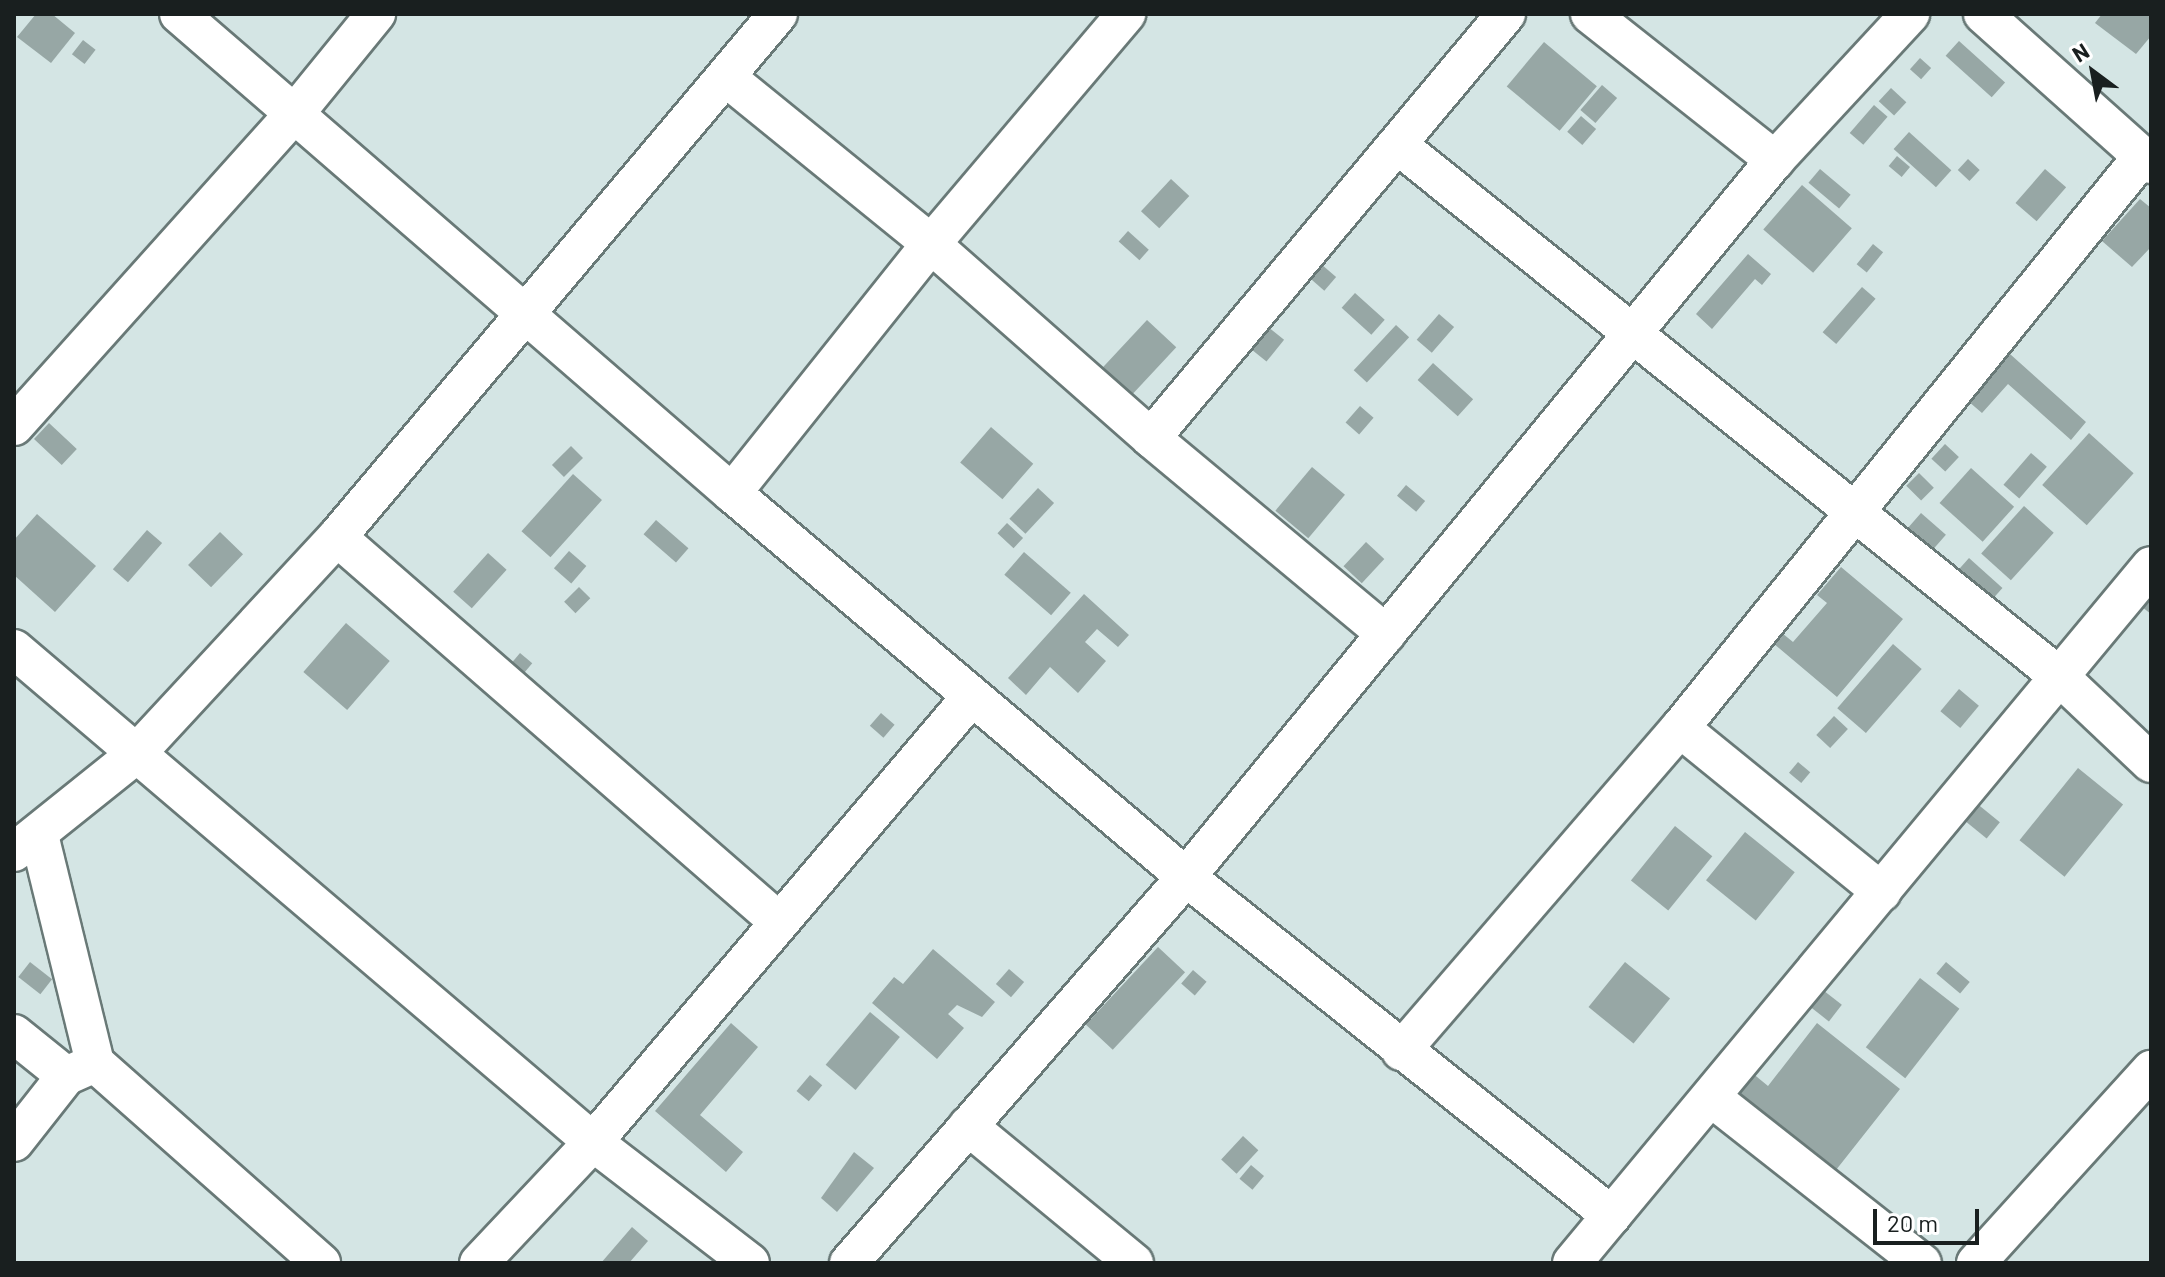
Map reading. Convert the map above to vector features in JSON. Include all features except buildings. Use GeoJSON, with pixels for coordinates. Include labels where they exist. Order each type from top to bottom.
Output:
{"type":"FeatureCollection","features":[{"type":"Feature","properties":{"kind":"street"},"geometry":{"type":"LineString","coordinates":[[179,14],[296,112],[732,493],[1186,877],[1612,1216]]}},
{"type":"Feature","properties":{"kind":"street"},"geometry":{"type":"LineString","coordinates":[[14,426],[296,112],[376,14]]}},
{"type":"Feature","properties":{"kind":"street"},"geometry":{"type":"LineString","coordinates":[[80,1070],[27,843],[135,755],[337,537],[527,316],[778,14]]}},
{"type":"Feature","properties":{"kind":"street"},"geometry":{"type":"LineString","coordinates":[[732,493],[931,244],[1126,14]]}},
{"type":"Feature","properties":{"kind":"street"},"geometry":{"type":"LineString","coordinates":[[1151,438],[1506,14]]}},
{"type":"Feature","properties":{"kind":"street"},"geometry":{"type":"LineString","coordinates":[[1590,14],[1775,160]]}},
{"type":"Feature","properties":{"kind":"street"},"geometry":{"type":"LineString","coordinates":[[849,1263],[1186,877],[1775,160],[1910,14]]}},
{"type":"Feature","properties":{"kind":"street"},"geometry":{"type":"LineString","coordinates":[[1401,1051],[1680,728],[2147,160],[1983,14]]}},
{"type":"Feature","properties":{"kind":"street"},"geometry":{"type":"LineString","coordinates":[[727,78],[931,244],[1151,438],[1386,634]]}},
{"type":"Feature","properties":{"kind":"street"},"geometry":{"type":"LineString","coordinates":[[1398,145],[1634,331],[1853,514],[2060,677],[2151,763]]}},
{"type":"Feature","properties":{"kind":"street"},"geometry":{"type":"LineString","coordinates":[[337,537],[778,921]]}},
{"type":"Feature","properties":{"kind":"street"},"geometry":{"type":"LineString","coordinates":[[1572,1263],[2151,566]]}},
{"type":"Feature","properties":{"kind":"street"},"geometry":{"type":"LineString","coordinates":[[14,649],[593,1142],[750,1263]]}},
{"type":"Feature","properties":{"kind":"street"},"geometry":{"type":"LineString","coordinates":[[479,1263],[593,1142],[972,696]]}},
{"type":"Feature","properties":{"kind":"street"},"geometry":{"type":"LineString","coordinates":[[1680,728],[1882,892]]}},
{"type":"Feature","properties":{"kind":"street"},"geometry":{"type":"LineString","coordinates":[[14,1034],[80,1070],[282,1251],[321,1263]]}},
{"type":"Feature","properties":{"kind":"street"},"geometry":{"type":"LineString","coordinates":[[14,1142],[80,1070]]}},
{"type":"Feature","properties":{"kind":"street"},"geometry":{"type":"LineString","coordinates":[[1976,1263],[2144,1094]]}},
{"type":"Feature","properties":{"kind":"street"},"geometry":{"type":"LineString","coordinates":[[1712,1098],[1922,1263]]}},
{"type":"Feature","properties":{"kind":"street"},"geometry":{"type":"LineString","coordinates":[[968,1126],[1134,1263]]}}]}
